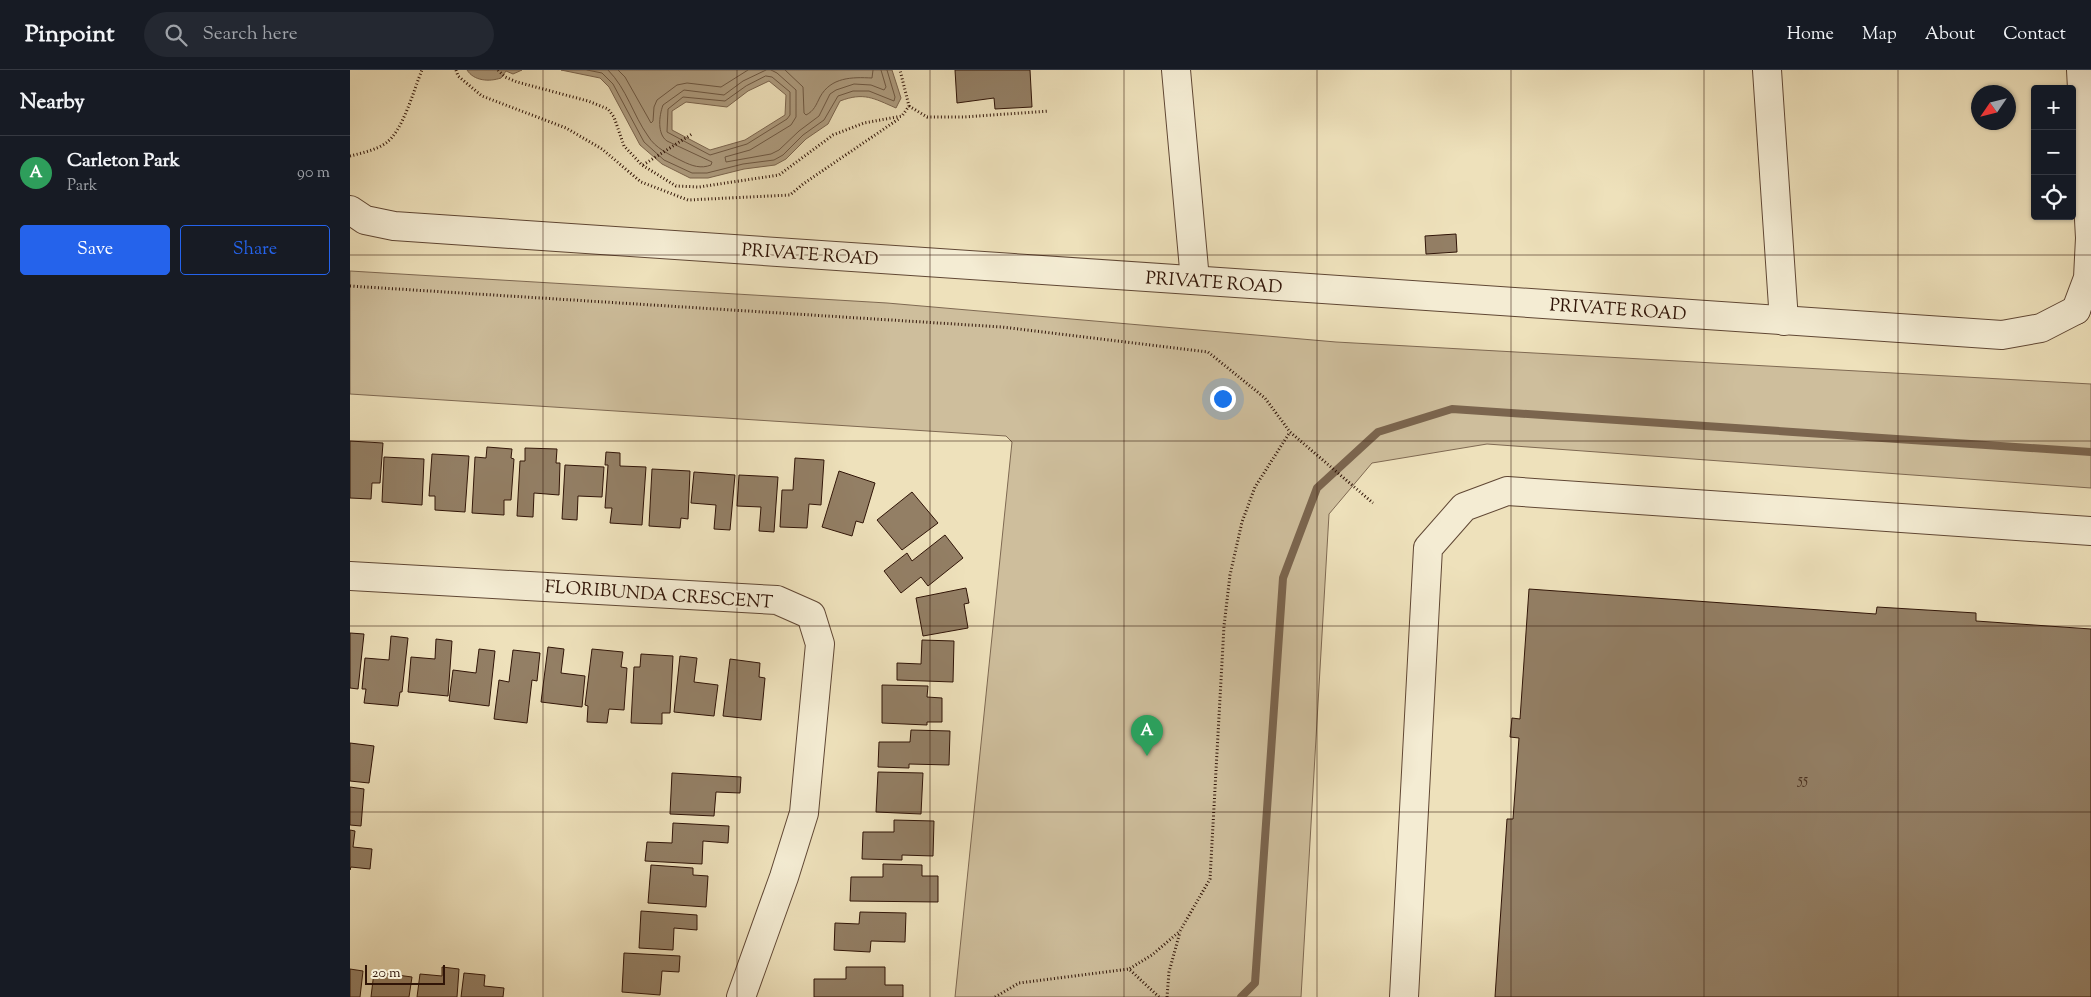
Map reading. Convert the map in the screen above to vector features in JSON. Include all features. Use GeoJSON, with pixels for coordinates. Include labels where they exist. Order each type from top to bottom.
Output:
{"type":"FeatureCollection","features":[{"type":"Feature","properties":{"kind":"street"},"geometry":{"type":"LineString","coordinates":[[1176,70],[1195,280]]}},
{"type":"Feature","properties":{"kind":"street"},"geometry":{"type":"LineString","coordinates":[[1766,70],[1784,320]]}},
{"type":"Feature","properties":{"kind":"street"},"geometry":{"type":"LineString","coordinates":[[2081,70],[2090,238],[2084,315]]}},
{"type":"Feature","properties":{"kind":"street","name":"PRIVATE ROAD"},"geometry":{"type":"LineString","coordinates":[[350,210],[365,220],[394,226],[2002,335],[2041,328],[2084,315]]}},
{"type":"Feature","properties":{"kind":"street"},"geometry":{"type":"LineString","coordinates":[[1404,997],[1428,548],[1464,507],[1507,491],[2091,531]]}},
{"type":"Feature","properties":{"kind":"street","name":"FLORIBUNDA CRESCENT"},"geometry":{"type":"LineString","coordinates":[[350,576],[777,600],[811,615],[820,644],[804,813],[784,877],[741,997]]}},
{"type":"Feature","properties":{"kind":"path"},"geometry":{"type":"LineString","coordinates":[[350,156],[366,152],[387,142],[398,130],[422,70]]}},
{"type":"Feature","properties":{"kind":"path"},"geometry":{"type":"LineString","coordinates":[[456,70],[458,76],[482,96],[566,128],[602,149],[641,182],[688,200],[790,195],[902,116],[909,106]]}},
{"type":"Feature","properties":{"kind":"path"},"geometry":{"type":"LineString","coordinates":[[498,70],[505,77],[588,101],[608,109],[614,117],[624,146],[642,165],[676,186],[699,187],[779,175],[833,135],[864,122],[902,116]]}},
{"type":"Feature","properties":{"kind":"path"},"geometry":{"type":"LineString","coordinates":[[900,70],[909,106],[927,116],[964,117],[1049,111]]}},
{"type":"Feature","properties":{"kind":"path"},"geometry":{"type":"LineString","coordinates":[[642,165],[692,134]]}},
{"type":"Feature","properties":{"kind":"path"},"geometry":{"type":"LineString","coordinates":[[350,286],[1002,327],[1208,352],[1265,398],[1290,432],[1373,503]]}},
{"type":"Feature","properties":{"kind":"path"},"geometry":{"type":"LineString","coordinates":[[1167,997],[1169,972],[1180,931],[1210,879],[1224,626],[1230,576],[1242,522],[1255,487],[1290,432]]}},
{"type":"Feature","properties":{"kind":"path"},"geometry":{"type":"LineString","coordinates":[[995,997],[1019,983],[1129,969],[1152,955],[1180,931]]}},
{"type":"Feature","properties":{"kind":"path"},"geometry":{"type":"LineString","coordinates":[[1129,969],[1159,997]]}},
{"type":"Feature","properties":{"kind":"shaded area"},"geometry":{"type":"Polygon","coordinates":[[[350,271],[887,303],[1336,342],[2091,384],[2091,488],[1487,444],[1372,463],[1329,514],[1301,997],[955,997],[1012,442],[1006,436],[350,394],[350,271]]]}},
{"type":"Feature","properties":{"kind":"water"},"geometry":{"type":"Polygon","coordinates":[[[467,70],[522,70],[513,74],[506,71],[501,78],[487,80],[470,74],[467,70]]]}},
{"type":"Feature","properties":{"kind":"water"},"geometry":{"type":"Polygon","coordinates":[[[561,70],[892,70],[901,98],[896,108],[868,97],[848,98],[840,101],[828,124],[806,139],[786,159],[775,165],[744,169],[708,178],[690,178],[662,164],[640,145],[609,87],[600,78],[561,70]],[[769,81],[748,91],[727,107],[686,102],[672,111],[672,130],[710,150],[745,140],[785,115],[786,95],[769,81]]]}},
{"type":"Feature","properties":{"kind":"building"},"geometry":{"type":"Polygon","coordinates":[[[955,70],[1030,70],[1032,107],[995,109],[994,98],[957,103],[955,70]]]}},
{"type":"Feature","properties":{"kind":"building"},"geometry":{"type":"Polygon","coordinates":[[[1456,234],[1457,252],[1426,254],[1425,236],[1456,234]]]}},
{"type":"Feature","properties":{"kind":"building"},"geometry":{"type":"Polygon","coordinates":[[[350,441],[383,443],[380,483],[372,483],[371,499],[350,498],[350,441]]]}},
{"type":"Feature","properties":{"kind":"building"},"geometry":{"type":"Polygon","coordinates":[[[487,447],[512,449],[511,458],[514,459],[511,500],[504,500],[504,515],[472,513],[475,457],[486,458],[487,447]]]}},
{"type":"Feature","properties":{"kind":"building"},"geometry":{"type":"Polygon","coordinates":[[[525,448],[557,449],[556,463],[560,463],[559,495],[534,493],[533,517],[517,516],[520,461],[525,461],[525,448]]]}},
{"type":"Feature","properties":{"kind":"building"},"geometry":{"type":"Polygon","coordinates":[[[606,452],[620,453],[620,466],[646,467],[642,525],[610,523],[612,508],[605,508],[608,465],[605,465],[606,452]]]}},
{"type":"Feature","properties":{"kind":"building"},"geometry":{"type":"Polygon","coordinates":[[[432,454],[469,456],[465,512],[435,510],[435,496],[429,496],[432,454]]]}},
{"type":"Feature","properties":{"kind":"building"},"geometry":{"type":"Polygon","coordinates":[[[384,457],[424,459],[422,505],[382,502],[384,457]]]}},
{"type":"Feature","properties":{"kind":"building"},"geometry":{"type":"Polygon","coordinates":[[[795,458],[824,460],[821,505],[809,504],[807,528],[780,527],[782,490],[793,490],[795,458]]]}},
{"type":"Feature","properties":{"kind":"building"},"geometry":{"type":"Polygon","coordinates":[[[565,465],[604,467],[602,497],[578,496],[577,520],[562,519],[565,465]]]}},
{"type":"Feature","properties":{"kind":"building"},"geometry":{"type":"Polygon","coordinates":[[[652,469],[690,471],[688,519],[681,518],[680,528],[649,526],[652,469]]]}},
{"type":"Feature","properties":{"kind":"building"},"geometry":{"type":"Polygon","coordinates":[[[839,471],[875,483],[863,523],[856,521],[852,536],[822,527],[839,471]]]}},
{"type":"Feature","properties":{"kind":"building"},"geometry":{"type":"Polygon","coordinates":[[[694,472],[735,475],[730,530],[714,529],[716,505],[691,503],[694,472]]]}},
{"type":"Feature","properties":{"kind":"building"},"geometry":{"type":"Polygon","coordinates":[[[739,475],[778,477],[774,532],[759,531],[761,507],[737,506],[739,475]]]}},
{"type":"Feature","properties":{"kind":"building"},"geometry":{"type":"Polygon","coordinates":[[[912,492],[938,523],[902,550],[877,520],[912,492]]]}},
{"type":"Feature","properties":{"kind":"building"},"geometry":{"type":"Polygon","coordinates":[[[945,535],[963,558],[928,586],[921,577],[901,593],[884,571],[907,553],[912,561],[945,535]]]}},
{"type":"Feature","properties":{"kind":"building"},"geometry":{"type":"Polygon","coordinates":[[[966,588],[969,603],[964,604],[968,628],[923,636],[916,598],[966,588]]]}},
{"type":"Feature","properties":{"kind":"building"},"geometry":{"type":"Polygon","coordinates":[[[1529,589],[1876,614],[1877,607],[1976,613],[1976,621],[2091,629],[2091,997],[1495,997],[1507,819],[1513,819],[1519,738],[1510,737],[1512,718],[1520,719],[1529,589]]]}},
{"type":"Feature","properties":{"kind":"building"},"geometry":{"type":"Polygon","coordinates":[[[350,633],[364,634],[358,689],[350,688],[350,633]]]}},
{"type":"Feature","properties":{"kind":"building"},"geometry":{"type":"Polygon","coordinates":[[[391,636],[408,638],[402,692],[400,692],[398,706],[364,703],[366,689],[362,689],[365,658],[389,660],[391,636]]]}},
{"type":"Feature","properties":{"kind":"building"},"geometry":{"type":"Polygon","coordinates":[[[436,639],[452,641],[448,696],[408,692],[411,657],[435,659],[436,639]]]}},
{"type":"Feature","properties":{"kind":"building"},"geometry":{"type":"Polygon","coordinates":[[[922,640],[954,641],[953,682],[897,680],[897,663],[921,664],[922,640]]]}},
{"type":"Feature","properties":{"kind":"building"},"geometry":{"type":"Polygon","coordinates":[[[548,647],[564,649],[561,673],[585,676],[582,707],[541,702],[548,647]]]}},
{"type":"Feature","properties":{"kind":"building"},"geometry":{"type":"Polygon","coordinates":[[[479,649],[495,651],[489,706],[449,701],[453,670],[476,673],[479,649]]]}},
{"type":"Feature","properties":{"kind":"building"},"geometry":{"type":"Polygon","coordinates":[[[592,649],[623,652],[621,667],[627,668],[624,710],[609,709],[607,723],[587,722],[588,706],[585,705],[592,649]]]}},
{"type":"Feature","properties":{"kind":"building"},"geometry":{"type":"Polygon","coordinates":[[[513,650],[540,653],[537,681],[532,680],[527,723],[494,719],[499,680],[509,682],[513,650]]]}},
{"type":"Feature","properties":{"kind":"building"},"geometry":{"type":"Polygon","coordinates":[[[641,654],[673,656],[670,713],[662,713],[662,724],[631,723],[634,667],[640,667],[641,654]]]}},
{"type":"Feature","properties":{"kind":"building"},"geometry":{"type":"Polygon","coordinates":[[[680,656],[697,658],[694,682],[718,685],[714,716],[674,712],[680,656]]]}},
{"type":"Feature","properties":{"kind":"building"},"geometry":{"type":"Polygon","coordinates":[[[730,659],[760,663],[759,677],[765,678],[761,720],[723,716],[730,659]]]}},
{"type":"Feature","properties":{"kind":"building"},"geometry":{"type":"Polygon","coordinates":[[[882,685],[928,686],[927,697],[942,698],[942,722],[927,722],[927,725],[882,723],[882,685]]]}},
{"type":"Feature","properties":{"kind":"building"},"geometry":{"type":"Polygon","coordinates":[[[911,730],[950,731],[949,765],[909,764],[909,768],[878,767],[879,742],[910,742],[911,730]]]}},
{"type":"Feature","properties":{"kind":"building"},"geometry":{"type":"Polygon","coordinates":[[[350,743],[374,746],[369,783],[350,781],[350,743]]]}},
{"type":"Feature","properties":{"kind":"building"},"geometry":{"type":"Polygon","coordinates":[[[878,772],[923,773],[921,814],[876,812],[878,772]]]}},
{"type":"Feature","properties":{"kind":"building"},"geometry":{"type":"Polygon","coordinates":[[[672,773],[741,777],[740,793],[716,792],[714,816],[670,814],[672,773]]]}},
{"type":"Feature","properties":{"kind":"building"},"geometry":{"type":"Polygon","coordinates":[[[350,787],[364,789],[361,826],[350,825],[350,787]]]}},
{"type":"Feature","properties":{"kind":"building"},"geometry":{"type":"Polygon","coordinates":[[[894,820],[934,821],[933,856],[902,855],[902,860],[862,859],[863,832],[894,832],[894,820]]]}},
{"type":"Feature","properties":{"kind":"building"},"geometry":{"type":"Polygon","coordinates":[[[673,823],[729,826],[728,843],[703,841],[702,864],[645,861],[647,842],[672,843],[673,823]]]}},
{"type":"Feature","properties":{"kind":"building"},"geometry":{"type":"Polygon","coordinates":[[[350,830],[355,831],[353,847],[372,849],[370,869],[351,867],[350,870],[350,830]]]}},
{"type":"Feature","properties":{"kind":"building"},"geometry":{"type":"Polygon","coordinates":[[[883,864],[922,865],[922,876],[938,876],[938,902],[850,901],[851,877],[883,877],[883,864]]]}},
{"type":"Feature","properties":{"kind":"building"},"geometry":{"type":"Polygon","coordinates":[[[651,865],[693,868],[693,875],[708,876],[706,907],[648,903],[651,865]]]}},
{"type":"Feature","properties":{"kind":"building"},"geometry":{"type":"Polygon","coordinates":[[[641,911],[697,915],[697,930],[674,928],[673,950],[639,948],[641,911]]]}},
{"type":"Feature","properties":{"kind":"building"},"geometry":{"type":"Polygon","coordinates":[[[860,912],[906,913],[905,942],[871,941],[870,952],[834,950],[835,923],[859,924],[860,912]]]}},
{"type":"Feature","properties":{"kind":"building"},"geometry":{"type":"Polygon","coordinates":[[[624,953],[680,956],[679,972],[662,971],[660,995],[622,992],[624,953]]]}},
{"type":"Feature","properties":{"kind":"building"},"geometry":{"type":"Polygon","coordinates":[[[442,967],[459,969],[457,997],[417,997],[420,974],[442,976],[442,967]]]}},
{"type":"Feature","properties":{"kind":"building"},"geometry":{"type":"Polygon","coordinates":[[[846,967],[885,967],[885,985],[903,985],[903,997],[814,997],[814,979],[846,979],[846,967]]]}},
{"type":"Feature","properties":{"kind":"building"},"geometry":{"type":"Polygon","coordinates":[[[350,969],[363,971],[360,997],[350,997],[350,969]]]}},
{"type":"Feature","properties":{"kind":"building"},"geometry":{"type":"Polygon","coordinates":[[[374,972],[412,977],[409,997],[371,997],[374,972]]]}},
{"type":"Feature","properties":{"kind":"building"},"geometry":{"type":"Polygon","coordinates":[[[464,973],[485,975],[484,986],[504,988],[503,997],[461,997],[464,973]]]}},
{"type":"Feature","properties":{"kind":"waterway"},"geometry":{"type":"LineString","coordinates":[[1241,997],[1255,983],[1283,578],[1317,488],[1378,432],[1452,409],[2091,452]]}},
{"type":"Feature","properties":{"kind":"place","name":"Carleton Park"},"geometry":{"type":"Point","coordinates":[1147,756]}}]}
